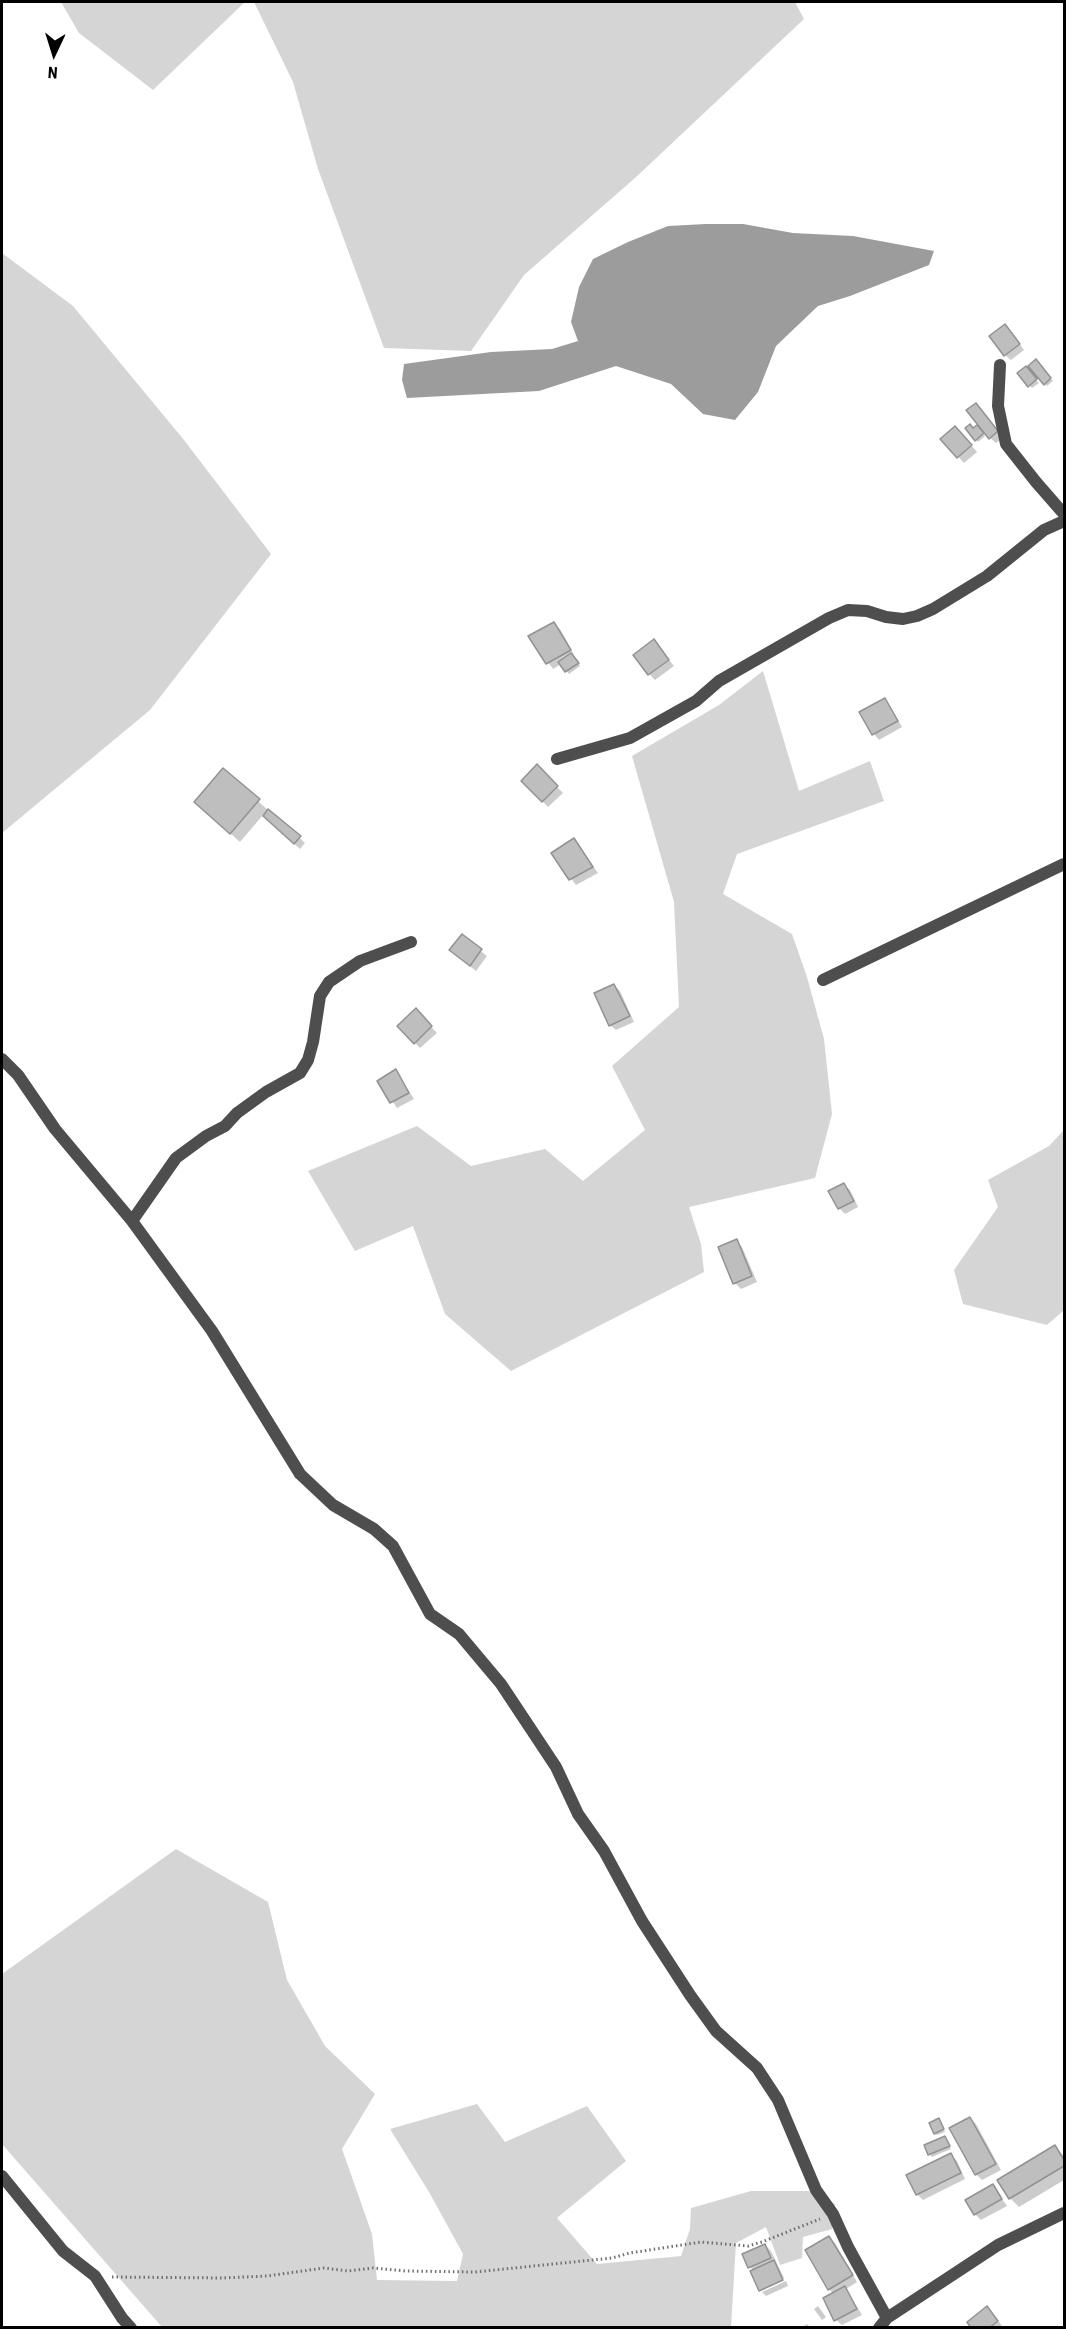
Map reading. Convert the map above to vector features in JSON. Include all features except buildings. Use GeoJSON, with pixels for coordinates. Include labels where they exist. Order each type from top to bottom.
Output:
{"type":"FeatureCollection","features":[{"type":"Feature","properties":{"kind":"street"},"geometry":{"type":"LineString","coordinates":[[1000,365],[998,406],[1006,444],[1035,482],[1065,514]]}},
{"type":"Feature","properties":{"kind":"street"},"geometry":{"type":"LineString","coordinates":[[557,759],[630,738],[696,701],[719,681],[829,618],[848,610],[867,611],[903,619],[933,609],[987,576],[1044,530],[1065,521]]}},
{"type":"Feature","properties":{"kind":"street"},"geometry":{"type":"LineString","coordinates":[[823,980],[1065,864]]}},
{"type":"Feature","properties":{"kind":"street"},"geometry":{"type":"LineString","coordinates":[[132,1221],[177,1158],[206,1136],[225,1126],[237,1113],[266,1092],[300,1073],[314,1042],[320,996],[329,982],[360,962],[411,942]]}},
{"type":"Feature","properties":{"kind":"street"},"geometry":{"type":"LineString","coordinates":[[2,1059],[18,1075],[55,1129],[132,1221],[212,1331],[300,1474],[333,1505],[374,1529],[393,1546],[430,1614],[459,1634],[501,1683],[556,1767],[578,1814],[604,1851],[642,1922],[690,1995],[716,2031],[757,2068],[778,2100],[816,2190],[833,2214],[883,2323],[998,2245],[1065,2213]]}},
{"type":"Feature","properties":{"kind":"street"},"geometry":{"type":"LineString","coordinates":[[2,2176],[63,2251],[95,2276],[131,2328]]}},
{"type":"Feature","properties":{"kind":"path"},"geometry":{"type":"LineString","coordinates":[[95,2276],[222,2278],[267,2276],[324,2268],[348,2271],[373,2268],[465,2272],[522,2268],[612,2258],[701,2242],[754,2245],[833,2214]]}},
{"type":"Feature","properties":{"kind":"shaded area"},"geometry":{"type":"Polygon","coordinates":[[[61,2],[245,2],[153,90],[79,33],[61,2]]]}},
{"type":"Feature","properties":{"kind":"shaded area"},"geometry":{"type":"Polygon","coordinates":[[[254,2],[795,2],[804,19],[635,178],[524,275],[471,351],[384,348],[318,169],[293,82],[254,2]]]}},
{"type":"Feature","properties":{"kind":"shaded area"},"geometry":{"type":"Polygon","coordinates":[[[743,224],[793,233],[853,236],[934,251],[929,265],[818,306],[776,346],[758,392],[735,420],[703,414],[671,384],[616,366],[539,391],[407,398],[402,380],[404,364],[491,352],[552,349],[578,341],[571,322],[579,287],[593,259],[668,226],[743,224]]]}},
{"type":"Feature","properties":{"kind":"shaded area"},"geometry":{"type":"Polygon","coordinates":[[[2,253],[73,306],[184,440],[271,554],[150,710],[2,833],[2,253]]]}},
{"type":"Feature","properties":{"kind":"shaded area"},"geometry":{"type":"Polygon","coordinates":[[[763,671],[799,791],[870,761],[884,801],[737,854],[723,894],[792,934],[807,977],[824,1039],[832,1114],[815,1178],[689,1207],[701,1244],[704,1272],[511,1371],[445,1314],[413,1226],[355,1251],[308,1171],[417,1126],[471,1166],[545,1149],[583,1181],[645,1130],[612,1066],[679,1007],[674,902],[632,756],[719,705],[763,671]]]}},
{"type":"Feature","properties":{"kind":"shaded area"},"geometry":{"type":"Polygon","coordinates":[[[1064,1130],[1064,1310],[1047,1325],[963,1304],[954,1270],[998,1207],[988,1180],[1049,1146],[1064,1130]]]}},
{"type":"Feature","properties":{"kind":"shaded area"},"geometry":{"type":"Polygon","coordinates":[[[176,1849],[268,1902],[287,1980],[325,2046],[375,2094],[342,2149],[372,2234],[377,2280],[457,2281],[463,2254],[429,2192],[390,2129],[477,2104],[505,2142],[587,2106],[626,2161],[557,2218],[597,2264],[681,2256],[690,2229],[691,2208],[751,2191],[810,2191],[835,2204],[832,2229],[803,2237],[802,2258],[780,2265],[766,2227],[736,2243],[731,2327],[162,2327],[2,2144],[2,1974],[176,1849]]]}}]}
